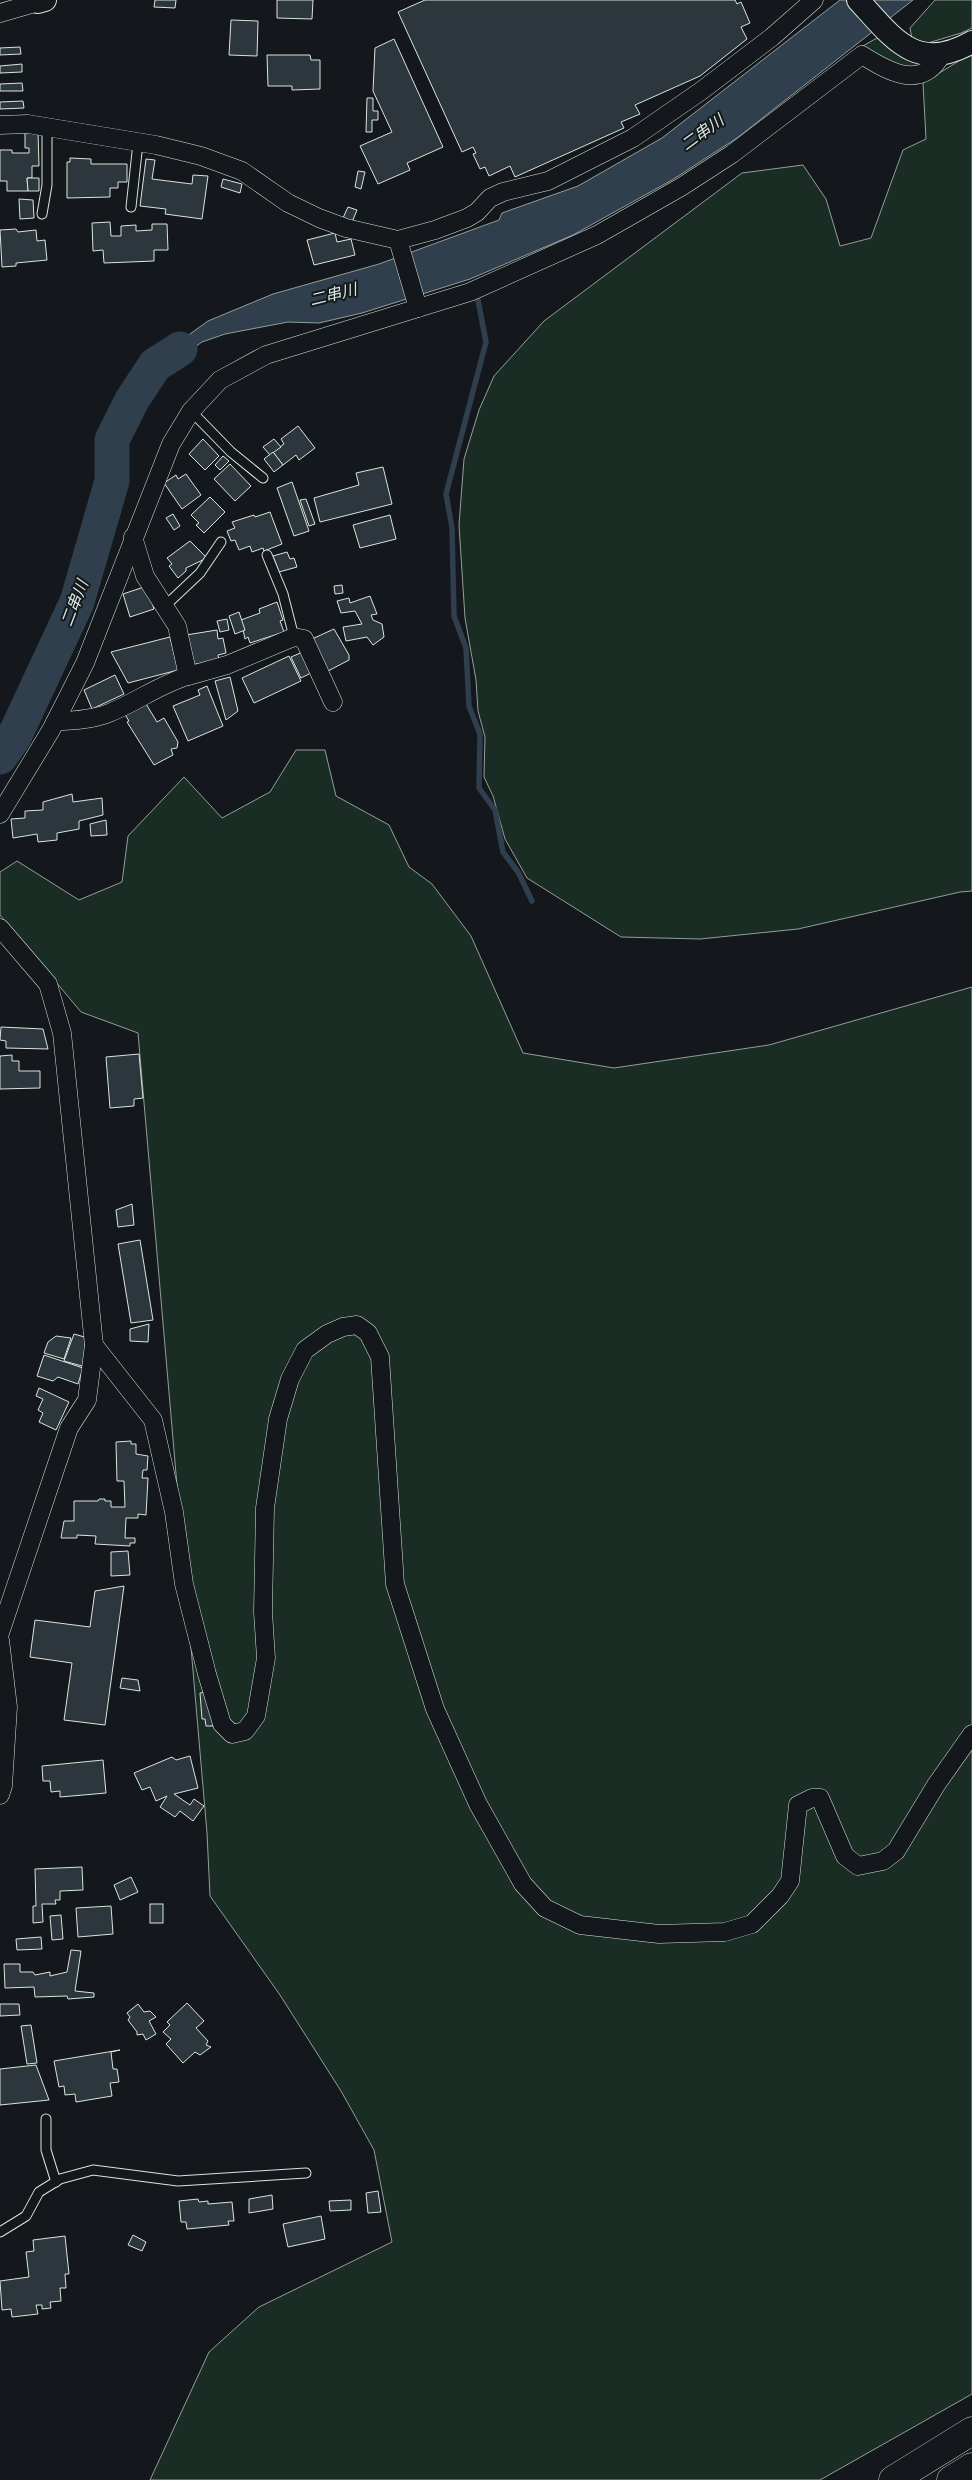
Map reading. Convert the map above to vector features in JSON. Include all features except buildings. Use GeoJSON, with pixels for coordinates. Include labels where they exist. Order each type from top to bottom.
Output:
{"type":"FeatureCollection","features":[{"type":"Feature","properties":{"kind":"highway"},"geometry":{"type":"LineString","coordinates":[[893,2480],[966,2434]]}},
{"type":"Feature","properties":{"kind":"highway"},"geometry":{"type":"LineString","coordinates":[[951,2480],[972,2467]]}},
{"type":"Feature","properties":{"kind":"street"},"geometry":{"type":"LineString","coordinates":[[0,125],[28,124],[201,156],[242,171],[288,203],[319,218],[346,228],[398,240],[435,230],[467,218],[477,212],[490,198],[503,192],[548,181],[633,138],[701,91],[772,37],[814,0]]}},
{"type":"Feature","properties":{"kind":"street"},"geometry":{"type":"LineString","coordinates":[[858,0],[905,47],[926,56],[942,54],[972,42]]}},
{"type":"Feature","properties":{"kind":"street"},"geometry":{"type":"LineString","coordinates":[[0,13],[42,1]]}},
{"type":"Feature","properties":{"kind":"street"},"geometry":{"type":"LineString","coordinates":[[0,814],[55,722],[85,663],[171,444],[191,411],[220,380],[266,355],[470,292],[597,236],[682,187],[732,154],[862,55],[885,69],[918,76],[936,66],[942,54]]}},
{"type":"Feature","properties":{"kind":"street"},"geometry":{"type":"LineString","coordinates":[[398,240],[418,308]]}},
{"type":"Feature","properties":{"kind":"street"},"geometry":{"type":"LineString","coordinates":[[133,537],[145,576],[177,626],[188,676]]}},
{"type":"Feature","properties":{"kind":"street"},"geometry":{"type":"LineString","coordinates":[[55,722],[94,718],[108,713],[164,683],[227,665],[294,637],[304,639],[333,702]]}},
{"type":"Feature","properties":{"kind":"street"},"geometry":{"type":"LineString","coordinates":[[0,928],[48,984],[62,1033],[94,1345],[87,1400],[69,1428],[0,1633]]}},
{"type":"Feature","properties":{"kind":"street"},"geometry":{"type":"LineString","coordinates":[[94,1345],[153,1420],[174,1512],[184,1584],[204,1665],[222,1724],[232,1734],[245,1731],[256,1716],[266,1658],[263,1612],[265,1508],[278,1419],[290,1379],[305,1350],[327,1334],[343,1327],[357,1326],[368,1333],[380,1357],[394,1584],[435,1709],[478,1804],[523,1884],[545,1908],[580,1925],[659,1934],[725,1932],[752,1924],[780,1896],[790,1881],[798,1805],[812,1798],[820,1798],[845,1856],[858,1866],[883,1861],[896,1851],[936,1785],[972,1734]]}},
{"type":"Feature","properties":{"kind":"street"},"geometry":{"type":"LineString","coordinates":[[0,1640],[8,1707],[3,1786],[0,1795]]}},
{"type":"Feature","properties":{"kind":"lane"},"geometry":{"type":"LineString","coordinates":[[42,214],[47,185],[46,127]]}},
{"type":"Feature","properties":{"kind":"lane"},"geometry":{"type":"LineString","coordinates":[[132,207],[138,143]]}},
{"type":"Feature","properties":{"kind":"lane"},"geometry":{"type":"LineString","coordinates":[[191,411],[232,452],[263,478]]}},
{"type":"Feature","properties":{"kind":"lane"},"geometry":{"type":"LineString","coordinates":[[165,606],[200,573],[220,542]]}},
{"type":"Feature","properties":{"kind":"lane"},"geometry":{"type":"LineString","coordinates":[[267,555],[283,594],[294,637]]}},
{"type":"Feature","properties":{"kind":"lane"},"geometry":{"type":"LineString","coordinates":[[46,2119],[46,2150],[56,2182]]}},
{"type":"Feature","properties":{"kind":"lane"},"geometry":{"type":"LineString","coordinates":[[0,2232],[26,2216],[39,2192],[56,2182],[93,2170],[178,2181],[306,2173]]}},
{"type":"Feature","properties":{"kind":"green space"},"geometry":{"type":"Polygon","coordinates":[[[935,0],[972,0],[972,28],[928,43],[912,39],[910,28],[935,0]]]}},
{"type":"Feature","properties":{"kind":"green space"},"geometry":{"type":"Polygon","coordinates":[[[877,38],[897,54],[926,62],[920,69],[895,67],[861,47],[877,38]]]}},
{"type":"Feature","properties":{"kind":"green space"},"geometry":{"type":"Polygon","coordinates":[[[972,53],[972,891],[960,892],[798,929],[700,939],[621,937],[527,878],[505,839],[493,796],[484,777],[485,737],[478,711],[476,680],[465,618],[459,525],[464,459],[479,410],[494,376],[544,321],[742,173],[803,165],[826,199],[840,246],[871,238],[903,150],[926,139],[923,83],[972,53]]]}},
{"type":"Feature","properties":{"kind":"green space"},"geometry":{"type":"Polygon","coordinates":[[[296,750],[325,750],[336,796],[389,825],[409,867],[432,884],[471,936],[523,1053],[614,1068],[769,1045],[972,987],[972,2394],[820,2480],[150,2480],[209,2352],[259,2307],[392,2242],[374,2150],[341,2091],[280,1995],[210,1896],[207,1833],[138,1033],[81,1012],[0,915],[0,872],[17,861],[79,900],[122,882],[128,836],[184,777],[222,818],[270,792],[296,750]]]}},
{"type":"Feature","properties":{"kind":"water"},"geometry":{"type":"Polygon","coordinates":[[[840,0],[913,0],[737,138],[672,180],[573,235],[470,279],[362,313],[319,323],[288,322],[225,334],[202,342],[182,356],[151,386],[143,377],[167,348],[172,347],[208,321],[273,294],[379,264],[499,220],[502,213],[578,186],[662,138],[840,0]]]}},
{"type":"Feature","properties":{"kind":"waterway"},"geometry":{"type":"LineString","coordinates":[[478,300],[486,342],[446,494],[452,528],[454,616],[466,648],[469,706],[480,734],[479,788],[495,810],[503,852],[518,872],[532,901]]}},
{"type":"Feature","properties":{"kind":"waterway","name":"二串川"},"geometry":{"type":"LineString","coordinates":[[0,757],[14,737],[77,602],[112,481],[112,440],[132,400],[155,365],[180,349]]}}]}
